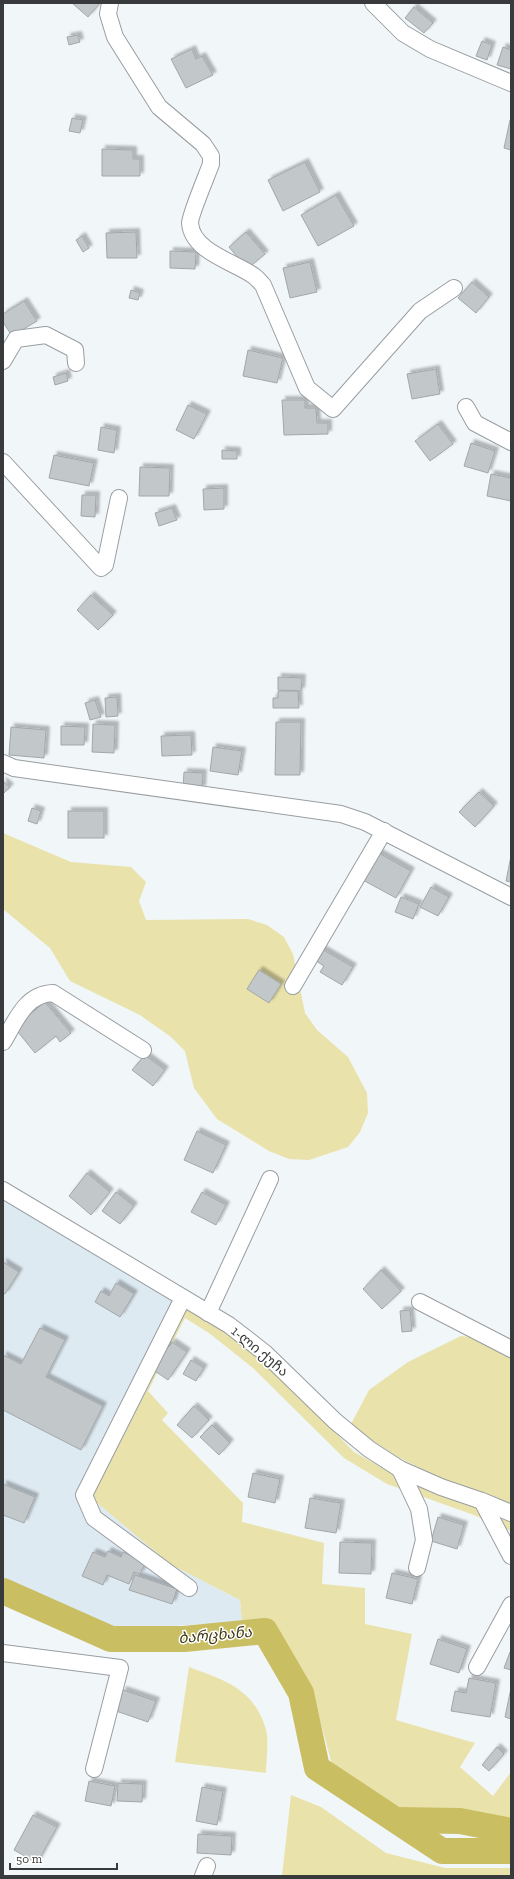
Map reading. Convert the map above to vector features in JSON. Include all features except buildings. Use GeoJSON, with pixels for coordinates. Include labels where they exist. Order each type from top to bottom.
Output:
{"type":"FeatureCollection","features":[{"type":"Feature","properties":{"kind":"street"},"geometry":{"type":"LineString","coordinates":[[110,3],[108,14],[115,37],[159,107],[203,144],[210,156],[211,164],[190,222],[194,236],[207,249],[230,264],[254,276],[263,285],[307,388],[333,409],[420,311],[454,288]]}},
{"type":"Feature","properties":{"kind":"street"},"geometry":{"type":"LineString","coordinates":[[373,3],[403,33],[430,49],[511,83]]}},
{"type":"Feature","properties":{"kind":"street"},"geometry":{"type":"LineString","coordinates":[[3,361],[16,340],[46,335],[75,350],[76,363]]}},
{"type":"Feature","properties":{"kind":"street"},"geometry":{"type":"LineString","coordinates":[[466,407],[475,423],[511,442]]}},
{"type":"Feature","properties":{"kind":"street"},"geometry":{"type":"LineString","coordinates":[[3,462],[101,568],[105,565],[119,498]]}},
{"type":"Feature","properties":{"kind":"street"},"geometry":{"type":"LineString","coordinates":[[3,763],[22,769],[341,814],[365,822],[384,831],[511,897]]}},
{"type":"Feature","properties":{"kind":"street"},"geometry":{"type":"LineString","coordinates":[[293,986],[384,831]]}},
{"type":"Feature","properties":{"kind":"street"},"geometry":{"type":"LineString","coordinates":[[3,1042],[28,1001],[42,994],[53,993],[143,1050]]}},
{"type":"Feature","properties":{"kind":"street"},"geometry":{"type":"LineString","coordinates":[[208,1313],[270,1179]]}},
{"type":"Feature","properties":{"kind":"street","name":"1-ლი ქუჩა"},"geometry":{"type":"LineString","coordinates":[[3,1190],[229,1325],[265,1353],[335,1422],[369,1449],[400,1469],[441,1487],[511,1513]]}},
{"type":"Feature","properties":{"kind":"street"},"geometry":{"type":"LineString","coordinates":[[183,1298],[84,1495],[94,1518],[189,1588]]}},
{"type":"Feature","properties":{"kind":"street"},"geometry":{"type":"LineString","coordinates":[[420,1302],[511,1349]]}},
{"type":"Feature","properties":{"kind":"street"},"geometry":{"type":"LineString","coordinates":[[400,1469],[419,1509],[424,1540],[417,1568]]}},
{"type":"Feature","properties":{"kind":"street"},"geometry":{"type":"LineString","coordinates":[[482,1501],[511,1556]]}},
{"type":"Feature","properties":{"kind":"street"},"geometry":{"type":"LineString","coordinates":[[477,1667],[511,1605]]}},
{"type":"Feature","properties":{"kind":"street"},"geometry":{"type":"LineString","coordinates":[[3,1653],[120,1668],[94,1769]]}},
{"type":"Feature","properties":{"kind":"shaded area"},"geometry":{"type":"Polygon","coordinates":[[[3,833],[71,862],[131,867],[146,882],[139,901],[146,920],[248,919],[267,925],[284,937],[293,954],[305,1013],[317,1030],[348,1057],[367,1093],[368,1113],[360,1132],[348,1147],[309,1160],[289,1159],[269,1151],[217,1119],[194,1088],[185,1051],[171,1037],[140,1015],[70,981],[50,948],[3,909],[3,833]]]}},
{"type":"Feature","properties":{"kind":"shaded area"},"geometry":{"type":"Polygon","coordinates":[[[3,1199],[174,1299],[79,1488],[170,1564],[240,1600],[242,1622],[115,1629],[3,1578],[3,1199]]]}},
{"type":"Feature","properties":{"kind":"shaded area"},"geometry":{"type":"Polygon","coordinates":[[[186,1307],[225,1330],[265,1360],[354,1452],[392,1473],[474,1504],[511,1521],[511,1531],[474,1515],[387,1484],[344,1458],[253,1368],[209,1333],[185,1318],[148,1391],[168,1413],[162,1420],[243,1503],[242,1522],[324,1543],[322,1584],[365,1588],[365,1624],[412,1634],[396,1720],[475,1743],[460,1767],[493,1796],[511,1772],[511,1823],[457,1814],[397,1813],[353,1785],[331,1761],[318,1712],[277,1633],[265,1622],[242,1622],[240,1600],[170,1564],[90,1497],[186,1307]]]}},
{"type":"Feature","properties":{"kind":"shaded area"},"geometry":{"type":"Polygon","coordinates":[[[461,1336],[480,1338],[511,1351],[511,1514],[398,1457],[350,1426],[369,1390],[408,1362],[461,1336]]]}},
{"type":"Feature","properties":{"kind":"shaded area"},"geometry":{"type":"Polygon","coordinates":[[[189,1667],[226,1682],[246,1695],[254,1705],[261,1716],[267,1735],[266,1773],[175,1762],[189,1667]]]}},
{"type":"Feature","properties":{"kind":"shaded area"},"geometry":{"type":"Polygon","coordinates":[[[291,1795],[321,1807],[386,1853],[445,1868],[511,1868],[511,1876],[282,1876],[291,1795]]]}},
{"type":"Feature","properties":{"kind":"waterway","name":"ბარცხანა"},"geometry":{"type":"LineString","coordinates":[[3,1591],[111,1639],[184,1639],[265,1631],[301,1693],[317,1768],[442,1851],[511,1851]]}},
{"type":"Feature","properties":{"kind":"waterway","name":"ბარცხანა"},"geometry":{"type":"LineString","coordinates":[[396,1820],[460,1821],[511,1831]]}}]}
